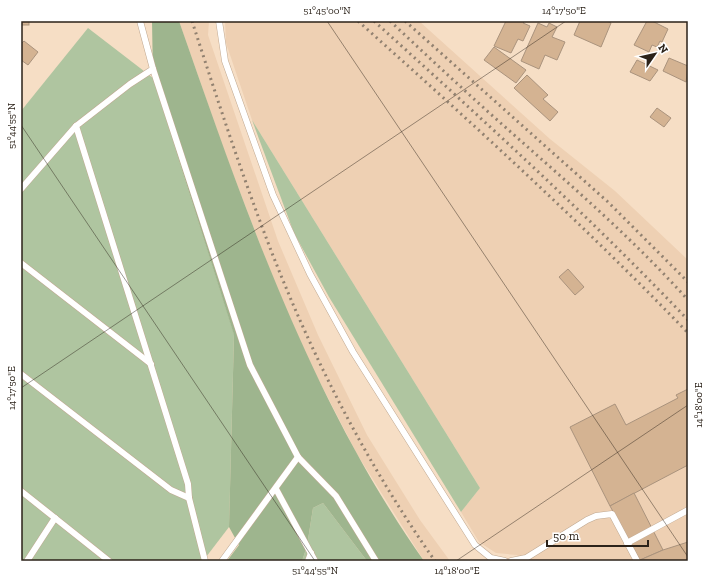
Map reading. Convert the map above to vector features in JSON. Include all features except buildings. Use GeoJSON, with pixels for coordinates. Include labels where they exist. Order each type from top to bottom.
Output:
{"type":"FeatureCollection","features":[{"type":"Feature","properties":{"kind":"lane"},"geometry":{"type":"LineString","coordinates":[[140,21],[153,69],[250,364],[298,457],[336,496],[376,561]]}},
{"type":"Feature","properties":{"kind":"lane"},"geometry":{"type":"LineString","coordinates":[[219,21],[225,62],[259,158],[273,195],[310,274],[353,352],[475,545],[491,558],[504,561]]}},
{"type":"Feature","properties":{"kind":"lane"},"geometry":{"type":"LineString","coordinates":[[21,189],[76,126],[130,84],[153,69]]}},
{"type":"Feature","properties":{"kind":"lane"},"geometry":{"type":"LineString","coordinates":[[76,126],[188,484],[189,498],[205,561]]}},
{"type":"Feature","properties":{"kind":"lane"},"geometry":{"type":"LineString","coordinates":[[21,263],[151,364]]}},
{"type":"Feature","properties":{"kind":"lane"},"geometry":{"type":"LineString","coordinates":[[21,374],[171,490],[189,498]]}},
{"type":"Feature","properties":{"kind":"lane"},"geometry":{"type":"LineString","coordinates":[[222,561],[298,457]]}},
{"type":"Feature","properties":{"kind":"lane"},"geometry":{"type":"LineString","coordinates":[[276,489],[315,561]]}},
{"type":"Feature","properties":{"kind":"lane"},"geometry":{"type":"LineString","coordinates":[[21,491],[109,561]]}},
{"type":"Feature","properties":{"kind":"lane"},"geometry":{"type":"LineString","coordinates":[[627,543],[688,510]]}},
{"type":"Feature","properties":{"kind":"lane"},"geometry":{"type":"LineString","coordinates":[[511,561],[528,560],[580,523],[596,516],[612,514],[637,561]]}},
{"type":"Feature","properties":{"kind":"lane"},"geometry":{"type":"LineString","coordinates":[[27,561],[55,518]]}},
{"type":"Feature","properties":{"kind":"lane"},"geometry":{"type":"LineString","coordinates":[[308,561],[311,553]]}},
{"type":"Feature","properties":{"kind":"shaded area"},"geometry":{"type":"Polygon","coordinates":[[[179,21],[209,21],[208,35],[278,241],[318,335],[367,435],[420,520],[450,561],[424,561],[357,454],[312,367],[281,299],[225,153],[179,21]]]}},
{"type":"Feature","properties":{"kind":"shaded area"},"geometry":{"type":"Polygon","coordinates":[[[225,21],[419,21],[550,139],[615,191],[688,260],[688,561],[520,561],[517,555],[496,553],[479,542],[461,512],[480,488],[252,120],[226,43],[225,21]]]}},
{"type":"Feature","properties":{"kind":"green space"},"geometry":{"type":"Polygon","coordinates":[[[152,21],[179,21],[255,231],[313,368],[346,434],[383,499],[424,561],[367,561],[323,503],[313,508],[307,546],[302,561],[227,561],[239,545],[229,527],[234,335],[153,78],[152,21]]]}},
{"type":"Feature","properties":{"kind":"green space"},"geometry":{"type":"Polygon","coordinates":[[[88,28],[153,78],[234,334],[229,527],[203,561],[21,561],[21,111],[88,28]]]}},
{"type":"Feature","properties":{"kind":"green space"},"geometry":{"type":"Polygon","coordinates":[[[252,120],[480,488],[461,512],[329,297],[294,233],[252,120]]]}},
{"type":"Feature","properties":{"kind":"green space"},"geometry":{"type":"Polygon","coordinates":[[[323,503],[367,561],[302,561],[307,546],[313,508],[323,503]]]}},
{"type":"Feature","properties":{"kind":"railway"},"geometry":{"type":"LineString","coordinates":[[192,21],[225,123],[252,199],[296,312],[316,356],[359,440],[408,522],[435,561]]}},
{"type":"Feature","properties":{"kind":"railway"},"geometry":{"type":"LineString","coordinates":[[358,21],[526,174],[608,252],[688,333]]}},
{"type":"Feature","properties":{"kind":"railway"},"geometry":{"type":"LineString","coordinates":[[374,21],[573,205],[688,320]]}},
{"type":"Feature","properties":{"kind":"railway"},"geometry":{"type":"LineString","coordinates":[[390,21],[473,98],[615,225],[688,300]]}},
{"type":"Feature","properties":{"kind":"railway"},"geometry":{"type":"LineString","coordinates":[[405,21],[608,202],[688,282]]}}]}
